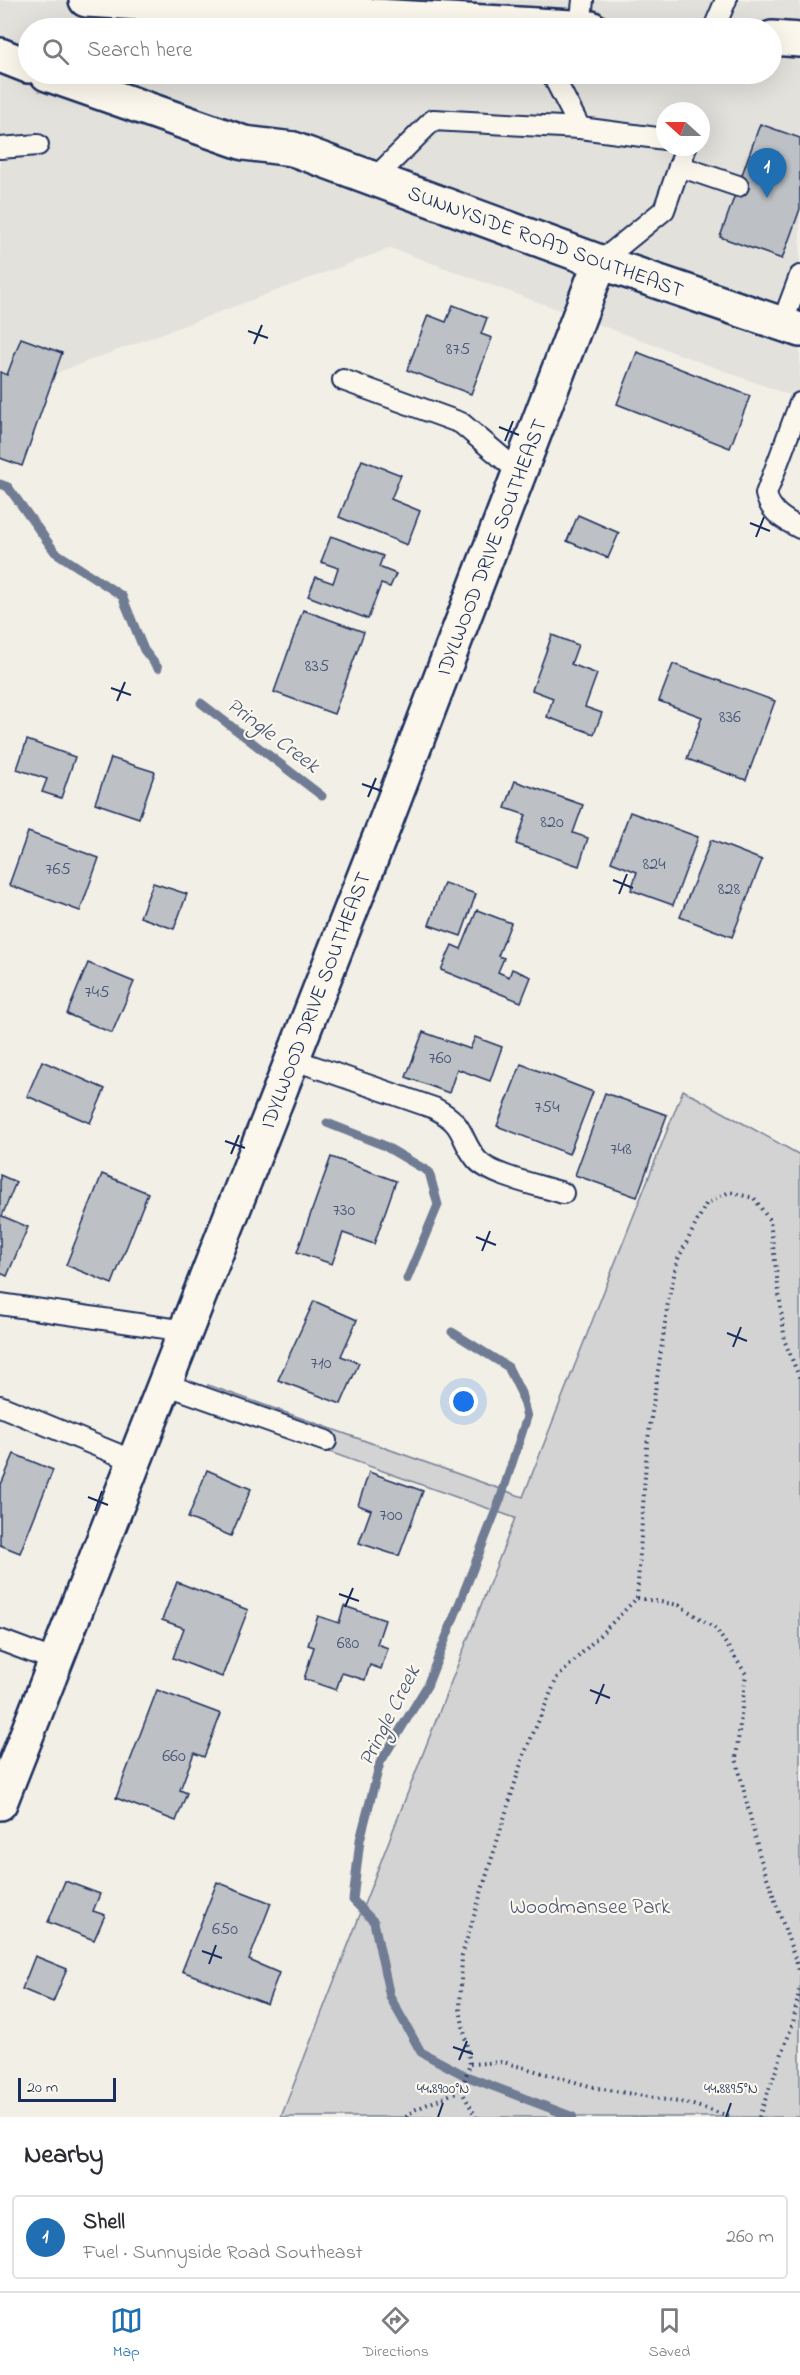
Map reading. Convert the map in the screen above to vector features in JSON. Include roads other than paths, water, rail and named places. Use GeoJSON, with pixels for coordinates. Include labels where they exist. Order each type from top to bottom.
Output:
{"type":"FeatureCollection","features":[{"type":"Feature","properties":{"kind":"street"},"geometry":{"type":"LineString","coordinates":[[102,0],[300,6],[430,18]]}},
{"type":"Feature","properties":{"kind":"street"},"geometry":{"type":"LineString","coordinates":[[782,39],[800,40]]}},
{"type":"Feature","properties":{"kind":"street"},"geometry":{"type":"LineString","coordinates":[[0,55],[18,62]]}},
{"type":"Feature","properties":{"kind":"street","name":"SUNNYSIDE ROAD SOUTHEAST"},"geometry":{"type":"LineString","coordinates":[[75,84],[244,143],[293,149],[600,262],[791,327]]}},
{"type":"Feature","properties":{"kind":"street","name":"IDYLWOOD DRIVE SOUTHEAST"},"geometry":{"type":"LineString","coordinates":[[0,1803],[292,1059],[600,262]]}},
{"type":"Feature","properties":{"kind":"lane"},"geometry":{"type":"LineString","coordinates":[[581,18],[583,0]]}},
{"type":"Feature","properties":{"kind":"lane"},"geometry":{"type":"LineString","coordinates":[[718,18],[726,0]]}},
{"type":"Feature","properties":{"kind":"lane"},"geometry":{"type":"LineString","coordinates":[[557,84],[580,128]]}},
{"type":"Feature","properties":{"kind":"lane"},"geometry":{"type":"LineString","coordinates":[[375,179],[433,120],[580,128],[656,138]]}},
{"type":"Feature","properties":{"kind":"lane"},"geometry":{"type":"LineString","coordinates":[[0,148],[38,146]]}},
{"type":"Feature","properties":{"kind":"lane"},"geometry":{"type":"LineString","coordinates":[[600,262],[664,210],[683,156]]}},
{"type":"Feature","properties":{"kind":"lane"},"geometry":{"type":"LineString","coordinates":[[679,166],[738,186]]}},
{"type":"Feature","properties":{"kind":"lane"},"geometry":{"type":"LineString","coordinates":[[791,327],[800,276]]}},
{"type":"Feature","properties":{"kind":"lane"},"geometry":{"type":"LineString","coordinates":[[343,380],[461,423],[519,472]]}},
{"type":"Feature","properties":{"kind":"lane"},"geometry":{"type":"LineString","coordinates":[[800,403],[766,494],[768,505],[776,515],[800,528]]}},
{"type":"Feature","properties":{"kind":"lane"},"geometry":{"type":"LineString","coordinates":[[292,1059],[434,1108],[454,1120],[478,1161],[492,1170],[563,1193]]}},
{"type":"Feature","properties":{"kind":"lane"},"geometry":{"type":"LineString","coordinates":[[0,1304],[186,1331]]}},
{"type":"Feature","properties":{"kind":"lane"},"geometry":{"type":"LineString","coordinates":[[165,1384],[326,1441]]}},
{"type":"Feature","properties":{"kind":"lane"},"geometry":{"type":"LineString","coordinates":[[0,1406],[134,1461]]}},
{"type":"Feature","properties":{"kind":"lane"},"geometry":{"type":"LineString","coordinates":[[0,1640],[56,1661]]}},
{"type":"Feature","properties":{"kind":"waterway","name":"Pringle Creek"},"geometry":{"type":"LineString","coordinates":[[0,484],[8,487],[55,552],[122,596],[144,650],[158,668]]}},
{"type":"Feature","properties":{"kind":"waterway","name":"Pringle Creek"},"geometry":{"type":"LineString","coordinates":[[201,703],[322,796]]}},
{"type":"Feature","properties":{"kind":"waterway","name":"Pringle Creek"},"geometry":{"type":"LineString","coordinates":[[327,1123],[383,1145],[429,1172],[438,1205],[407,1279]]}},
{"type":"Feature","properties":{"kind":"waterway","name":"Pringle Creek"},"geometry":{"type":"LineString","coordinates":[[452,1332],[508,1367],[521,1393],[527,1417],[500,1500],[427,1686],[380,1763],[360,1840],[353,1900],[374,1922],[390,1997],[421,2052],[466,2076],[573,2117]]}},
{"type":"Feature","properties":{"kind":"place","name":"Shell"},"geometry":{"type":"Point","coordinates":[767,198]}},
{"type":"Feature","properties":{"kind":"park label","name":"Woodmansee Park"},"geometry":{"type":"Point","coordinates":[590,1906]}}]}
